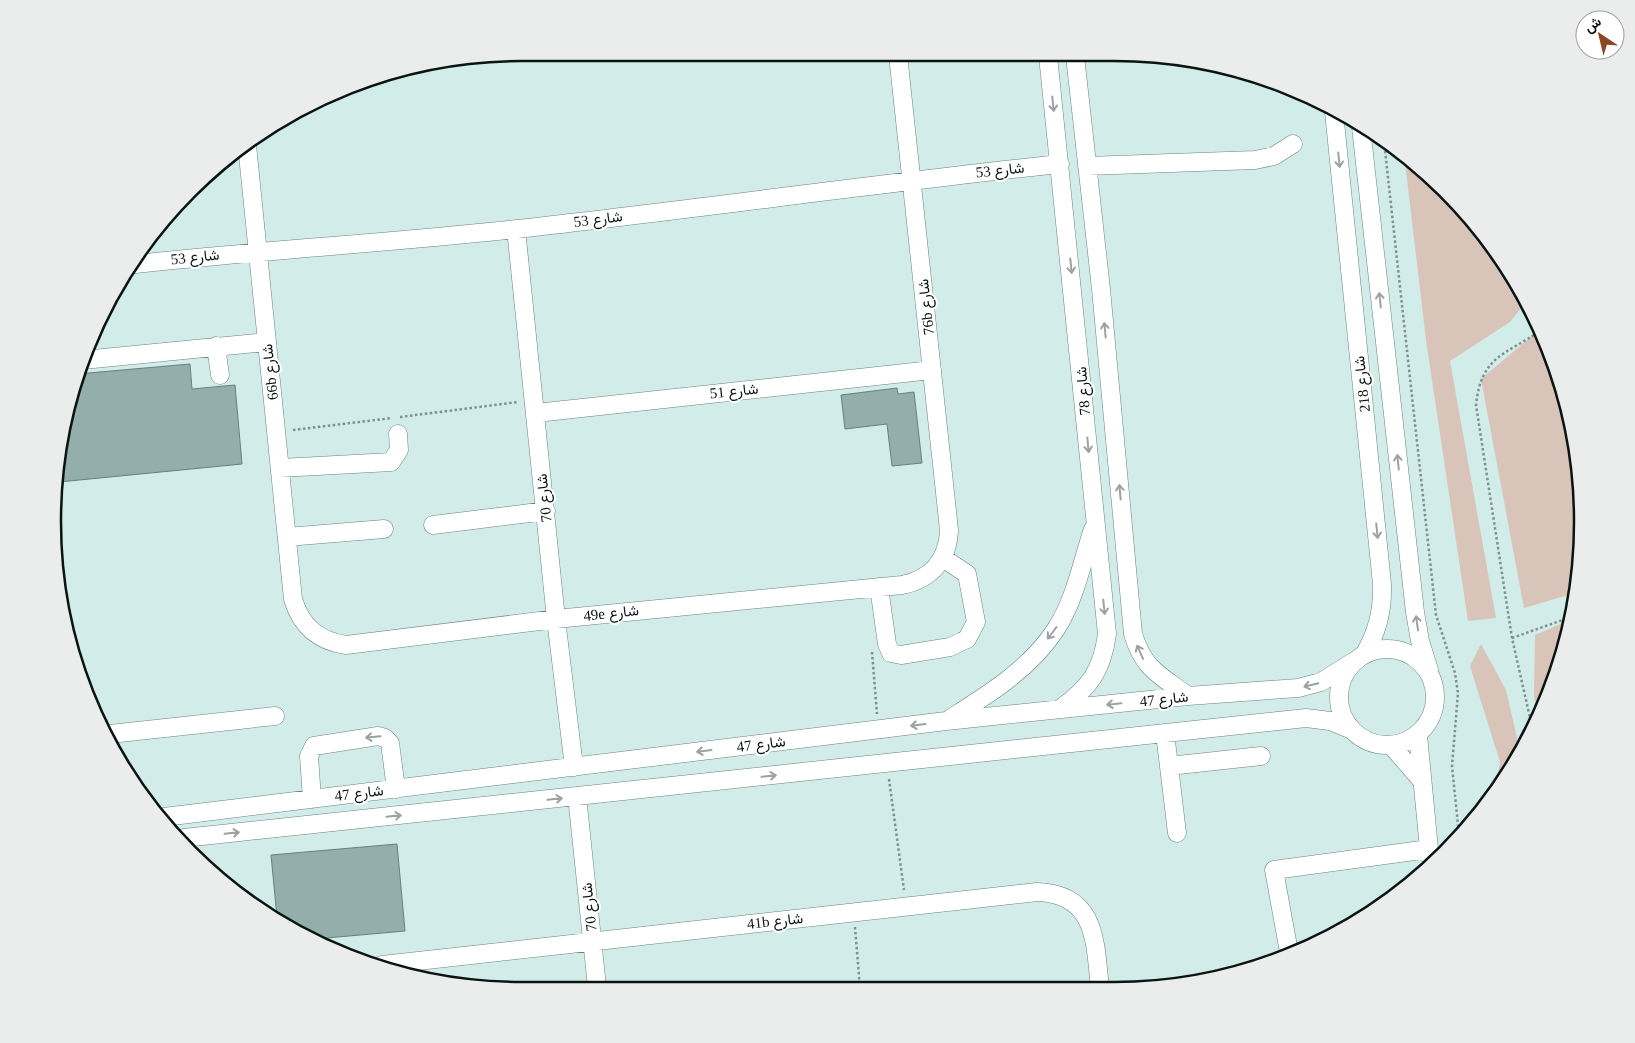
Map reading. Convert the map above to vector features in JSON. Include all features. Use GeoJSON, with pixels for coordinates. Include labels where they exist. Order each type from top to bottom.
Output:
{"type":"FeatureCollection","features":[{"type":"Feature","properties":{"kind":"street","name":"76b شارع"},"geometry":{"type":"LineString","coordinates":[[899,61],[949,530],[947,549],[943,558]]}},
{"type":"Feature","properties":{"kind":"street","name":"شارع 78"},"geometry":{"type":"LineString","coordinates":[[1049,61],[1107,634],[1104,656],[1096,676],[1076,697],[1059,710]]}},
{"type":"Feature","properties":{"kind":"street"},"geometry":{"type":"LineString","coordinates":[[1060,61],[1062,63],[1071,106],[1082,123]]}},
{"type":"Feature","properties":{"kind":"street","name":"شارع 78"},"geometry":{"type":"LineString","coordinates":[[1076,61],[1101,289],[1133,634],[1138,652],[1145,664],[1188,696]]}},
{"type":"Feature","properties":{"kind":"street","name":"شارع 218"},"geometry":{"type":"LineString","coordinates":[[1335,118],[1383,598],[1378,627],[1359,658]]}},
{"type":"Feature","properties":{"kind":"street"},"geometry":{"type":"LineString","coordinates":[[1362,134],[1416,619],[1434,683],[1436,698],[1434,712],[1427,724],[1418,735],[1405,742],[1391,745],[1377,744],[1363,739],[1346,722],[1339,701],[1342,680],[1359,658],[1378,649],[1393,648],[1413,656],[1429,670]]}},
{"type":"Feature","properties":{"kind":"street"},"geometry":{"type":"LineString","coordinates":[[1087,166],[1255,160],[1274,156],[1292,144]]}},
{"type":"Feature","properties":{"kind":"street","name":"66b شارع"},"geometry":{"type":"LineString","coordinates":[[248,151],[293,599]]}},
{"type":"Feature","properties":{"kind":"street","name":"شارع 53"},"geometry":{"type":"LineString","coordinates":[[141,263],[258,250],[516,229],[912,179],[1060,164]]}},
{"type":"Feature","properties":{"kind":"street","name":"شارع 70"},"geometry":{"type":"LineString","coordinates":[[516,229],[556,619],[574,767]]}},
{"type":"Feature","properties":{"kind":"street"},"geometry":{"type":"LineString","coordinates":[[91,359],[267,342]]}},
{"type":"Feature","properties":{"kind":"street"},"geometry":{"type":"LineString","coordinates":[[216,346],[220,375]]}},
{"type":"Feature","properties":{"kind":"street","name":"شارع 51"},"geometry":{"type":"LineString","coordinates":[[535,406],[932,370]]}},
{"type":"Feature","properties":{"kind":"street"},"geometry":{"type":"LineString","coordinates":[[280,468],[391,462],[400,450],[398,434]]}},
{"type":"Feature","properties":{"kind":"street"},"geometry":{"type":"LineString","coordinates":[[433,525],[546,510]]}},
{"type":"Feature","properties":{"kind":"street"},"geometry":{"type":"LineString","coordinates":[[946,721],[1008,679],[1026,664],[1056,630],[1068,606],[1095,523]]}},
{"type":"Feature","properties":{"kind":"street"},"geometry":{"type":"LineString","coordinates":[[287,537],[384,530]]}},
{"type":"Feature","properties":{"kind":"street"},"geometry":{"type":"LineString","coordinates":[[878,587],[887,644],[891,653],[900,655],[957,645],[972,634],[976,622],[967,574],[943,558]]}},
{"type":"Feature","properties":{"kind":"street","name":"49e شارع"},"geometry":{"type":"LineString","coordinates":[[293,599],[297,611],[311,632],[327,641],[346,645],[556,619],[902,585],[921,579],[937,567],[943,558]]}},
{"type":"Feature","properties":{"kind":"street","name":"شارع 47"},"geometry":{"type":"LineString","coordinates":[[168,817],[946,721],[1188,696],[1298,688],[1321,682],[1359,658]]}},
{"type":"Feature","properties":{"kind":"street"},"geometry":{"type":"LineString","coordinates":[[113,734],[276,716]]}},
{"type":"Feature","properties":{"kind":"street","name":"شارع 47"},"geometry":{"type":"LineString","coordinates":[[187,838],[1306,718],[1330,721],[1352,730]]}},
{"type":"Feature","properties":{"kind":"street"},"geometry":{"type":"LineString","coordinates":[[1165,733],[1176,833]]}},
{"type":"Feature","properties":{"kind":"street"},"geometry":{"type":"LineString","coordinates":[[1418,735],[1431,855]]}},
{"type":"Feature","properties":{"kind":"street"},"geometry":{"type":"LineString","coordinates":[[312,799],[309,756],[312,748],[318,744],[369,737],[382,736],[390,743],[396,789]]}},
{"type":"Feature","properties":{"kind":"street"},"geometry":{"type":"LineString","coordinates":[[1391,745],[1422,781]]}},
{"type":"Feature","properties":{"kind":"street"},"geometry":{"type":"LineString","coordinates":[[1169,766],[1261,756]]}},
{"type":"Feature","properties":{"kind":"street","name":"شارع 70"},"geometry":{"type":"LineString","coordinates":[[577,796],[596,982]]}},
{"type":"Feature","properties":{"kind":"street"},"geometry":{"type":"LineString","coordinates":[[1288,948],[1274,870],[1428,857]]}},
{"type":"Feature","properties":{"kind":"street","name":"41b شارع"},"geometry":{"type":"LineString","coordinates":[[397,964],[1036,892],[1060,895],[1080,908],[1093,929],[1099,982]]}},
{"type":"Feature","properties":{"kind":"path"},"geometry":{"type":"LineString","coordinates":[[1385,150],[1436,615],[1455,673],[1458,693],[1452,766],[1458,827]]}},
{"type":"Feature","properties":{"kind":"path"},"geometry":{"type":"LineString","coordinates":[[1530,717],[1512,638],[1476,405],[1479,386],[1494,360],[1534,335]]}},
{"type":"Feature","properties":{"kind":"path"},"geometry":{"type":"LineString","coordinates":[[277,433],[535,406]]}},
{"type":"Feature","properties":{"kind":"path"},"geometry":{"type":"LineString","coordinates":[[1512,638],[1563,620]]}},
{"type":"Feature","properties":{"kind":"path"},"geometry":{"type":"LineString","coordinates":[[872,645],[878,730]]}},
{"type":"Feature","properties":{"kind":"path"},"geometry":{"type":"LineString","coordinates":[[887,763],[907,907]]}},
{"type":"Feature","properties":{"kind":"path"},"geometry":{"type":"LineString","coordinates":[[854,912],[860,982]]}},
{"type":"Feature","properties":{"kind":"shaded area"},"geometry":{"type":"Polygon","coordinates":[[[1405,165],[1439,196],[1479,241],[1512,291],[1521,308],[1510,322],[1450,361],[1496,618],[1468,621],[1426,340],[1405,165]]]}},
{"type":"Feature","properties":{"kind":"shaded area"},"geometry":{"type":"Polygon","coordinates":[[[1534,334],[1558,402],[1565,432],[1573,491],[1574,522],[1573,552],[1568,595],[1524,608],[1481,379],[1534,334]]]}},
{"type":"Feature","properties":{"kind":"shaded area"},"geometry":{"type":"Polygon","coordinates":[[[1562,623],[1549,669],[1536,704],[1534,697],[1535,635],[1562,623]]]}},
{"type":"Feature","properties":{"kind":"shaded area"},"geometry":{"type":"Polygon","coordinates":[[[1481,644],[1506,690],[1518,741],[1498,774],[1500,762],[1470,666],[1481,644]]]}},
{"type":"Feature","properties":{"kind":"building"},"geometry":{"type":"Polygon","coordinates":[[[190,364],[192,389],[235,385],[242,464],[63,482],[70,432],[86,373],[190,364]]]}},
{"type":"Feature","properties":{"kind":"building"},"geometry":{"type":"Polygon","coordinates":[[[897,388],[898,394],[914,392],[922,463],[892,466],[887,424],[845,429],[841,395],[897,388]]]}},
{"type":"Feature","properties":{"kind":"building"},"geometry":{"type":"Polygon","coordinates":[[[397,844],[405,931],[326,938],[291,920],[276,911],[271,855],[397,844]]]}}]}
